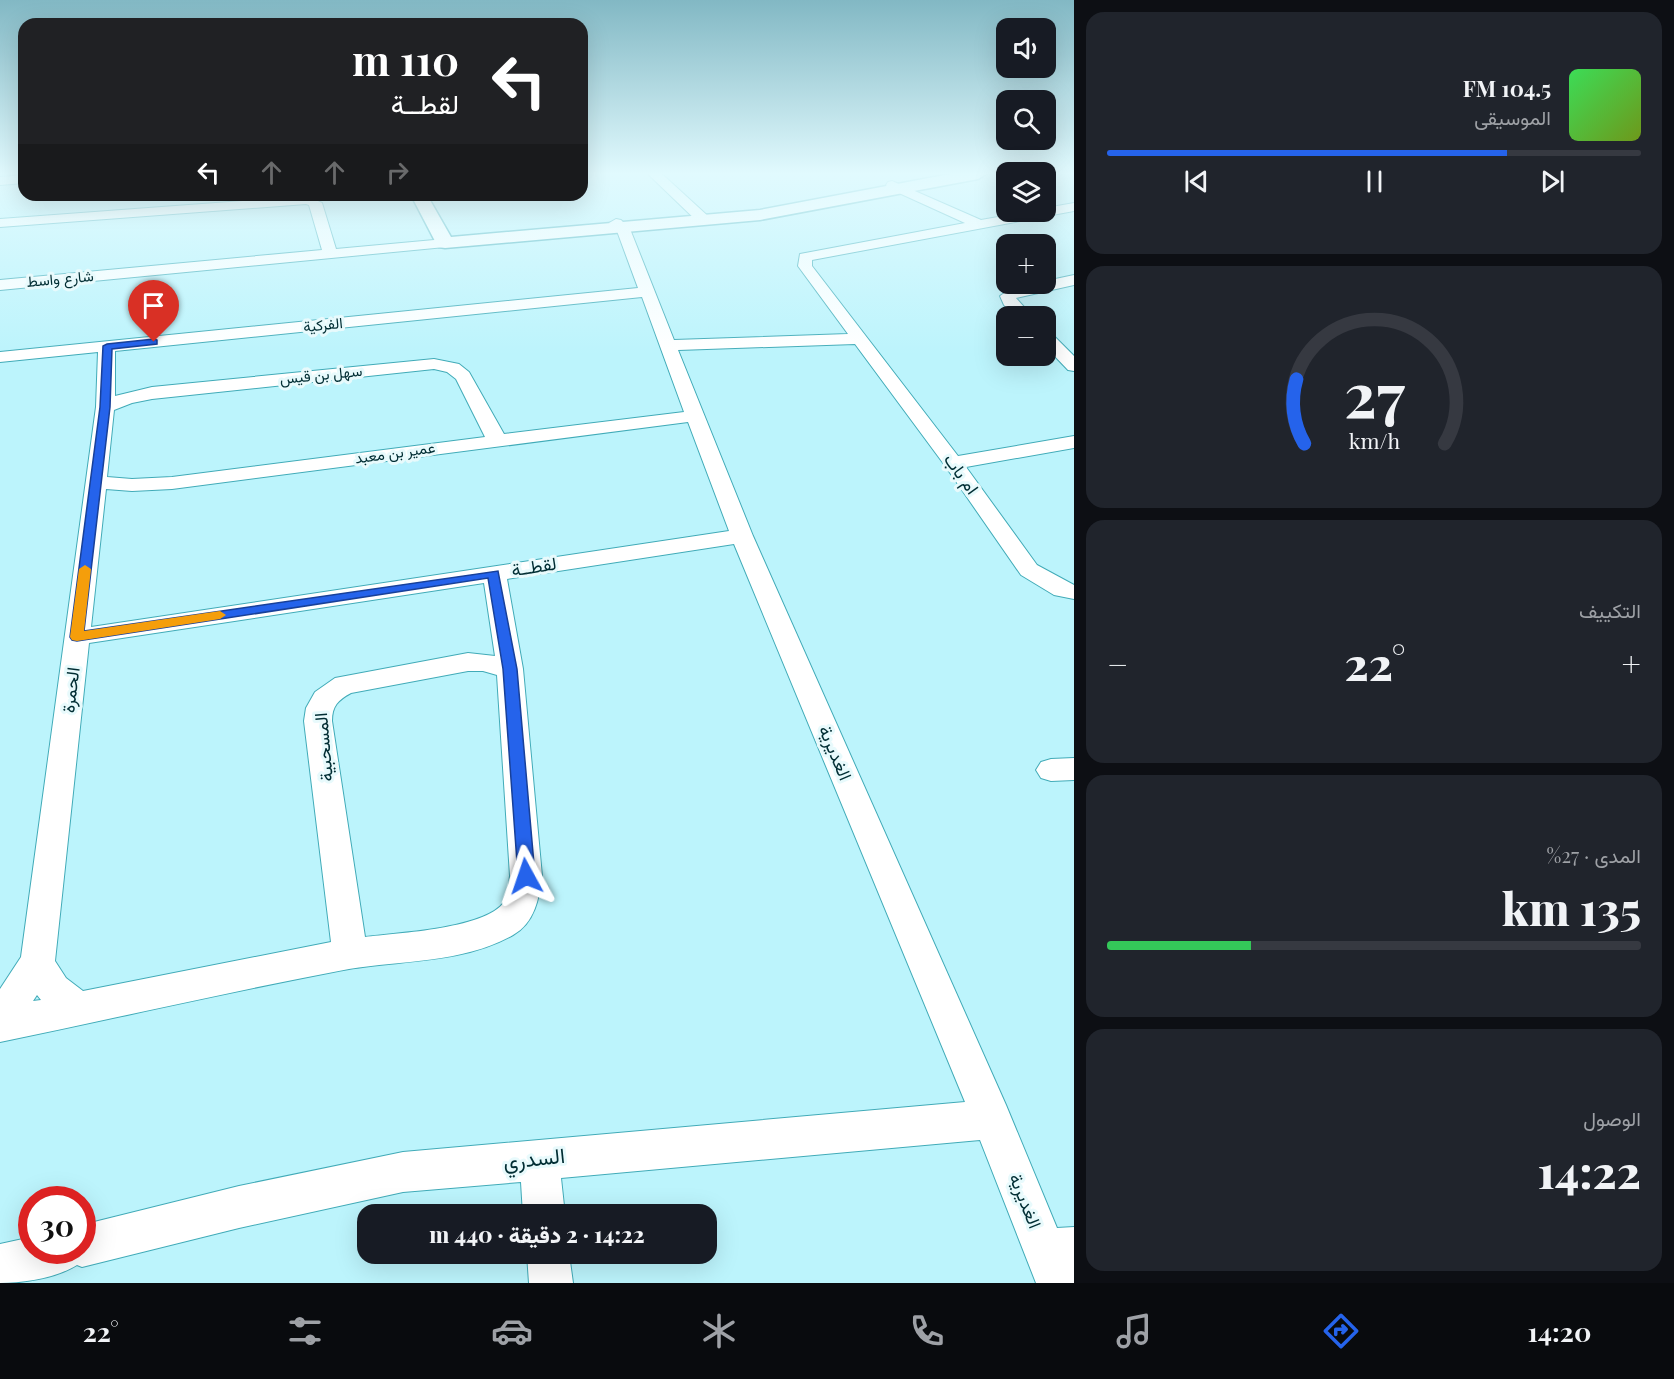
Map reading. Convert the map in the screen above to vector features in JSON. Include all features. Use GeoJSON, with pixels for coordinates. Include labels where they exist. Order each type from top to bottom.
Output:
{"type":"FeatureCollection","features":[{"type":"Feature","properties":{"kind":"street"},"geometry":{"type":"LineString","coordinates":[[324,234],[329,250]]}},
{"type":"Feature","properties":{"kind":"street"},"geometry":{"type":"LineString","coordinates":[[445,234],[449,240]]}},
{"type":"Feature","properties":{"kind":"street"},"geometry":{"type":"LineString","coordinates":[[447,234],[449,240]]}},
{"type":"Feature","properties":{"kind":"street","name":"شارع واسط"},"geometry":{"type":"LineString","coordinates":[[0,276],[523,234]]}},
{"type":"Feature","properties":{"kind":"street","name":"الغديرية"},"geometry":{"type":"LineString","coordinates":[[622,234],[742,536],[992,1119],[1059,1260]]}},
{"type":"Feature","properties":{"kind":"street","name":"ام باب"},"geometry":{"type":"LineString","coordinates":[[927,234],[806,257],[805,266],[953,463],[1029,570],[1062,590],[1074,592]]}},
{"type":"Feature","properties":{"kind":"street","name":"شارع واسط"},"geometry":{"type":"LineString","coordinates":[[0,285],[329,250]]}},
{"type":"Feature","properties":{"kind":"street"},"geometry":{"type":"LineString","coordinates":[[1014,306],[1008,296],[1015,292],[1074,280]]}},
{"type":"Feature","properties":{"kind":"street","name":"الفركية"},"geometry":{"type":"LineString","coordinates":[[0,357],[646,292]]}},
{"type":"Feature","properties":{"kind":"street"},"geometry":{"type":"LineString","coordinates":[[668,345],[861,339]]}},
{"type":"Feature","properties":{"kind":"street","name":"الحمرة"},"geometry":{"type":"LineString","coordinates":[[0,1016],[18,994],[38,961],[105,407],[107,346]]}},
{"type":"Feature","properties":{"kind":"street"},"geometry":{"type":"LineString","coordinates":[[1056,348],[1074,366]]}},
{"type":"Feature","properties":{"kind":"street","name":"سهل بن قيس"},"geometry":{"type":"LineString","coordinates":[[105,407],[127,398],[152,393],[434,364],[453,368],[464,376],[497,440]]}},
{"type":"Feature","properties":{"kind":"street","name":"عمير بن معبد"},"geometry":{"type":"LineString","coordinates":[[95,482],[132,485],[172,483],[694,416]]}},
{"type":"Feature","properties":{"kind":"street"},"geometry":{"type":"LineString","coordinates":[[953,463],[1074,442]]}},
{"type":"Feature","properties":{"kind":"street","name":"لقطــة"},"geometry":{"type":"LineString","coordinates":[[77,637],[742,536]]}},
{"type":"Feature","properties":{"kind":"street"},"geometry":{"type":"LineString","coordinates":[[0,1025],[350,954],[472,937],[503,924],[514,914],[522,902],[526,876],[510,669],[494,574]]}},
{"type":"Feature","properties":{"kind":"street","name":"المسحبية"},"geometry":{"type":"LineString","coordinates":[[350,954],[318,721],[317,711],[322,700],[344,685],[468,662],[483,662],[510,669]]}},
{"type":"Feature","properties":{"kind":"street"},"geometry":{"type":"LineString","coordinates":[[38,961],[43,976],[52,989],[64,1000],[79,1008]]}},
{"type":"Feature","properties":{"kind":"street","name":"السدري"},"geometry":{"type":"LineString","coordinates":[[96,1243],[239,1207],[403,1172],[992,1119]]}},
{"type":"Feature","properties":{"kind":"street"},"geometry":{"type":"LineString","coordinates":[[539,1159],[543,1204]]}},
{"type":"Feature","properties":{"kind":"street"},"geometry":{"type":"LineString","coordinates":[[0,1266],[18,1262]]}},
{"type":"Feature","properties":{"kind":"street"},"geometry":{"type":"LineString","coordinates":[[549,1264],[551,1283]]}},
{"type":"Feature","properties":{"kind":"slow traffic"},"geometry":{"type":"LineString","coordinates":[[85,569],[77,637],[220,615]]}},
{"type":"Feature","properties":{"kind":"route"},"geometry":{"type":"LineString","coordinates":[[154,342],[107,346],[105,407],[77,637],[494,574],[510,669],[526,876]]}}]}
